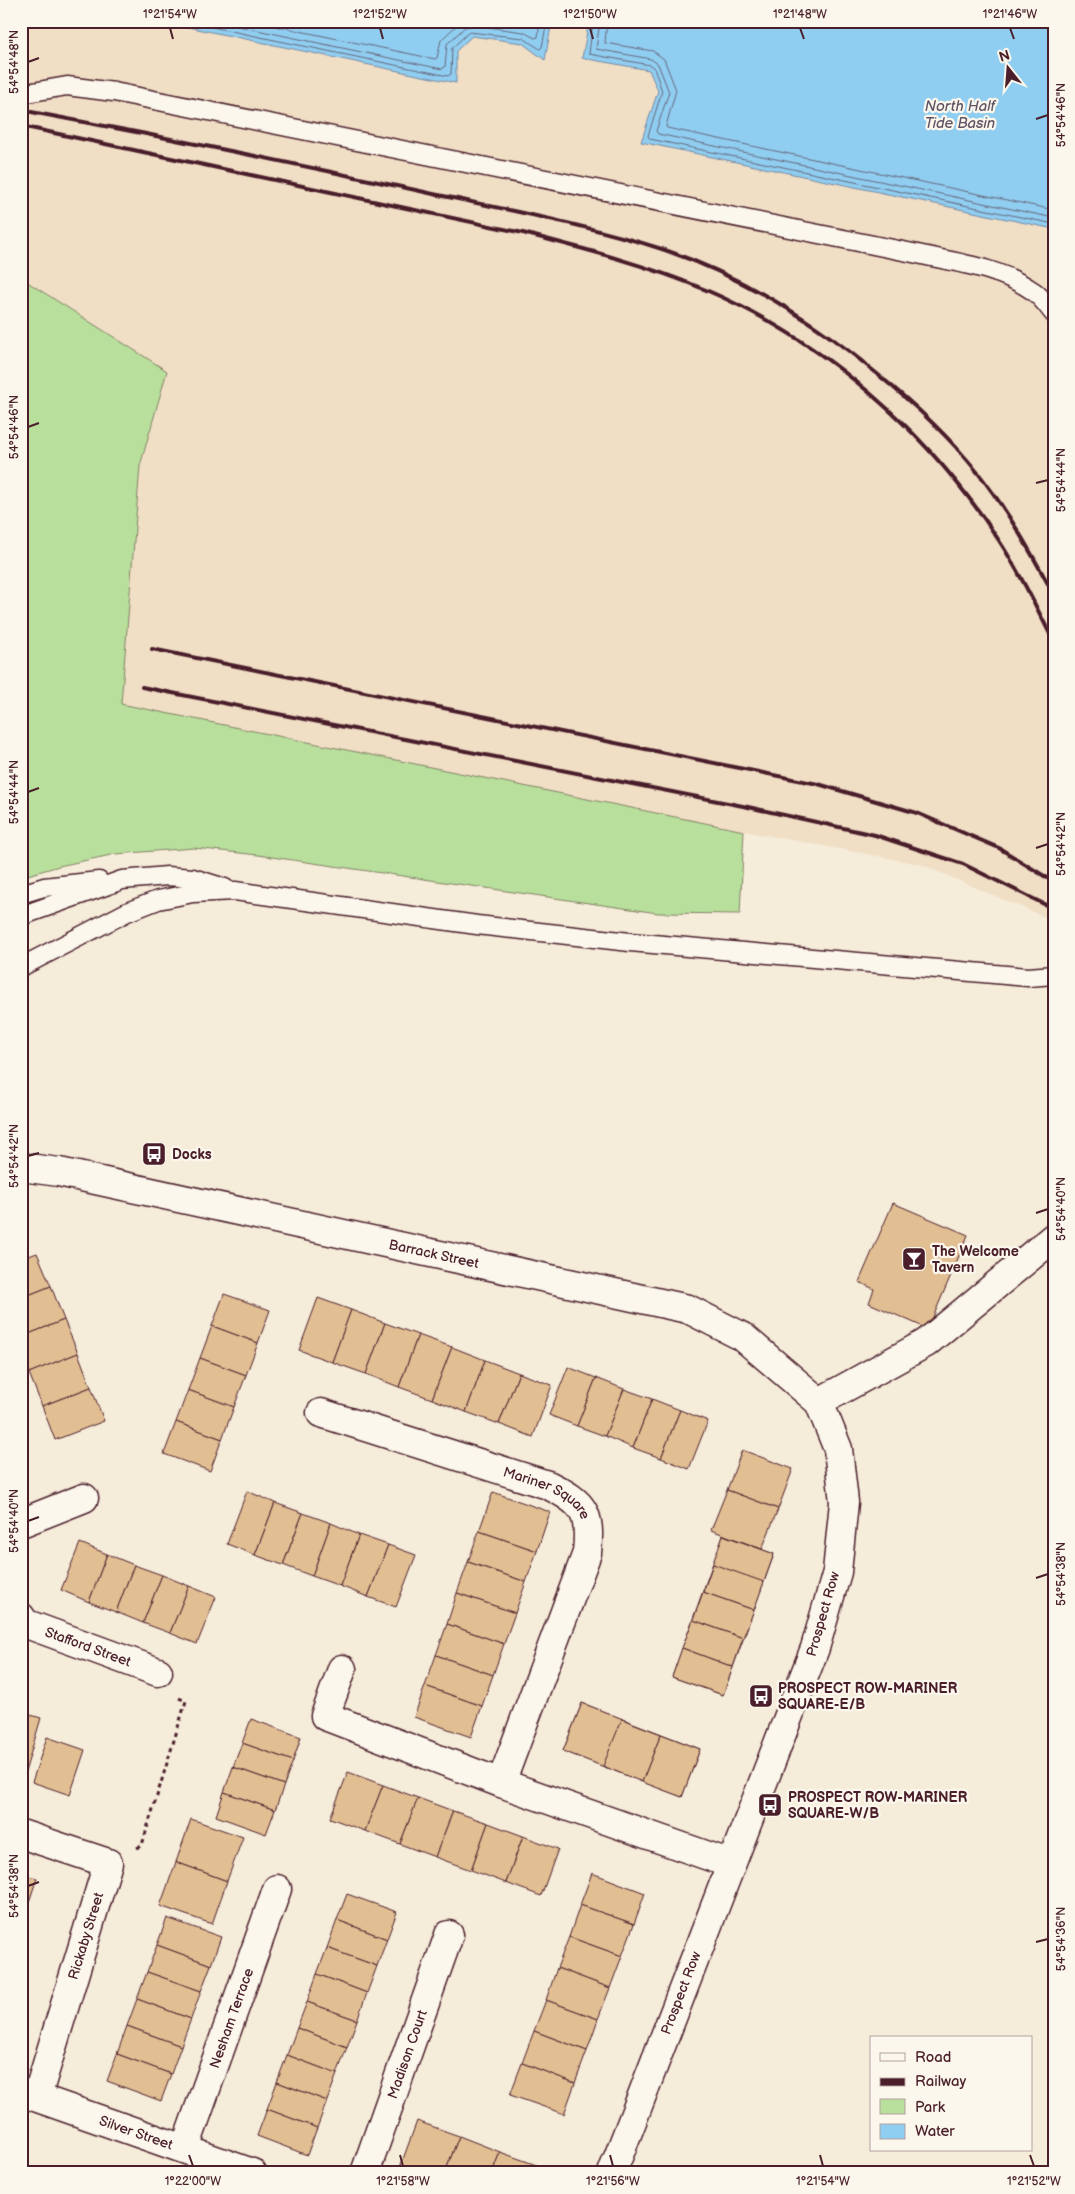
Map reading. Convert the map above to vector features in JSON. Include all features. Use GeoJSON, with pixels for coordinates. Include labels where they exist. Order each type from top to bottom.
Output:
{"type":"FeatureCollection","features":[{"type":"Feature","properties":{"kind":"street","name":"Barrack Street"},"geometry":{"type":"LineString","coordinates":[[21,1167],[59,1172],[688,1309],[744,1337],[819,1402]]}},
{"type":"Feature","properties":{"kind":"street"},"geometry":{"type":"LineString","coordinates":[[819,1402],[926,1343],[1054,1237]]}},
{"type":"Feature","properties":{"kind":"street","name":"Prospect Row"},"geometry":{"type":"LineString","coordinates":[[612,2173],[815,1648],[837,1572],[844,1502],[838,1449],[819,1402]]}},
{"type":"Feature","properties":{"kind":"street","name":"Mariner Square"},"geometry":{"type":"LineString","coordinates":[[321,1413],[548,1485],[567,1494],[584,1509],[589,1530],[587,1554],[501,1783]]}},
{"type":"Feature","properties":{"kind":"street"},"geometry":{"type":"LineString","coordinates":[[21,1523],[84,1498]]}},
{"type":"Feature","properties":{"kind":"street","name":"Stafford Street"},"geometry":{"type":"LineString","coordinates":[[21,1617],[24,1623],[158,1672]]}},
{"type":"Feature","properties":{"kind":"street"},"geometry":{"type":"LineString","coordinates":[[342,1669],[325,1716],[501,1783],[731,1864]]}},
{"type":"Feature","properties":{"kind":"street"},"geometry":{"type":"LineString","coordinates":[[21,1834],[108,1863]]}},
{"type":"Feature","properties":{"kind":"street","name":"Rickaby Street"},"geometry":{"type":"LineString","coordinates":[[29,2094],[108,1863]]}},
{"type":"Feature","properties":{"kind":"street","name":"Nesham Terrace"},"geometry":{"type":"LineString","coordinates":[[185,2148],[277,1889]]}},
{"type":"Feature","properties":{"kind":"street","name":"Madison Court"},"geometry":{"type":"LineString","coordinates":[[365,2173],[449,1935]]}},
{"type":"Feature","properties":{"kind":"street","name":"Silver Street"},"geometry":{"type":"LineString","coordinates":[[29,2094],[252,2173]]}},
{"type":"Feature","properties":{"kind":"lane"},"geometry":{"type":"LineString","coordinates":[[21,94],[67,86],[114,92],[913,253],[1010,278],[1034,292],[1054,314]]}},
{"type":"Feature","properties":{"kind":"lane"},"geometry":{"type":"LineString","coordinates":[[21,894],[44,887],[167,876],[193,878],[235,891],[478,925],[630,942],[1028,977],[1054,975]]}},
{"type":"Feature","properties":{"kind":"lane"},"geometry":{"type":"LineString","coordinates":[[21,916],[122,880]]}},
{"type":"Feature","properties":{"kind":"lane"},"geometry":{"type":"LineString","coordinates":[[21,967],[127,912],[158,900],[193,893],[235,891]]}},
{"type":"Feature","properties":{"kind":"path"},"geometry":{"type":"LineString","coordinates":[[108,1863],[142,1845],[186,1700],[170,1696],[158,1672]]}},
{"type":"Feature","properties":{"kind":"shaded area"},"geometry":{"type":"Polygon","coordinates":[[[21,21],[159,21],[455,83],[456,51],[472,36],[522,43],[545,59],[552,21],[589,21],[582,58],[649,70],[658,91],[641,142],[1054,229],[1054,921],[920,864],[744,831],[121,704],[140,466],[167,371],[21,278],[21,21]]]}},
{"type":"Feature","properties":{"kind":"green space"},"geometry":{"type":"Polygon","coordinates":[[[21,278],[167,371],[140,466],[121,704],[744,831],[740,914],[658,913],[258,855],[194,848],[116,854],[59,866],[21,877],[21,278]]]}},
{"type":"Feature","properties":{"kind":"water"},"geometry":{"type":"Polygon","coordinates":[[[159,21],[552,21],[545,60],[522,43],[472,36],[456,51],[456,83],[159,21]]]}},
{"type":"Feature","properties":{"kind":"water","name":"North Half Tide Basin"},"geometry":{"type":"Polygon","coordinates":[[[589,21],[1054,21],[1054,229],[641,142],[658,91],[649,70],[582,58],[589,21]]]}},
{"type":"Feature","properties":{"kind":"building","name":"The Welcome Tavern"},"geometry":{"type":"Polygon","coordinates":[[[893,1203],[968,1235],[928,1329],[869,1303],[874,1289],[859,1282],[893,1203]]]}},
{"type":"Feature","properties":{"kind":"building"},"geometry":{"type":"Polygon","coordinates":[[[37,1253],[51,1286],[21,1298],[21,1259],[37,1253]]]}},
{"type":"Feature","properties":{"kind":"building"},"geometry":{"type":"Polygon","coordinates":[[[51,1286],[64,1320],[21,1337],[21,1298],[51,1286]]]}},
{"type":"Feature","properties":{"kind":"building"},"geometry":{"type":"Polygon","coordinates":[[[224,1294],[270,1310],[258,1343],[212,1326],[224,1294]]]}},
{"type":"Feature","properties":{"kind":"building"},"geometry":{"type":"Polygon","coordinates":[[[318,1298],[351,1310],[332,1362],[299,1350],[318,1298]]]}},
{"type":"Feature","properties":{"kind":"building"},"geometry":{"type":"Polygon","coordinates":[[[351,1310],[385,1323],[366,1374],[332,1362],[351,1310]]]}},
{"type":"Feature","properties":{"kind":"building"},"geometry":{"type":"Polygon","coordinates":[[[64,1320],[78,1353],[29,1373],[21,1354],[21,1337],[64,1320]]]}},
{"type":"Feature","properties":{"kind":"building"},"geometry":{"type":"Polygon","coordinates":[[[385,1323],[418,1335],[399,1387],[366,1374],[385,1323]]]}},
{"type":"Feature","properties":{"kind":"building"},"geometry":{"type":"Polygon","coordinates":[[[212,1326],[258,1343],[246,1375],[200,1358],[212,1326]]]}},
{"type":"Feature","properties":{"kind":"building"},"geometry":{"type":"Polygon","coordinates":[[[418,1335],[452,1347],[432,1399],[399,1387],[418,1335]]]}},
{"type":"Feature","properties":{"kind":"building"},"geometry":{"type":"Polygon","coordinates":[[[452,1347],[485,1360],[466,1412],[432,1399],[452,1347]]]}},
{"type":"Feature","properties":{"kind":"building"},"geometry":{"type":"Polygon","coordinates":[[[78,1353],[91,1387],[42,1406],[29,1373],[78,1353]]]}},
{"type":"Feature","properties":{"kind":"building"},"geometry":{"type":"Polygon","coordinates":[[[200,1358],[246,1375],[234,1407],[188,1390],[200,1358]]]}},
{"type":"Feature","properties":{"kind":"building"},"geometry":{"type":"Polygon","coordinates":[[[485,1360],[519,1373],[499,1424],[466,1412],[485,1360]]]}},
{"type":"Feature","properties":{"kind":"building"},"geometry":{"type":"Polygon","coordinates":[[[568,1367],[596,1378],[577,1426],[549,1415],[568,1367]]]}},
{"type":"Feature","properties":{"kind":"building"},"geometry":{"type":"Polygon","coordinates":[[[519,1373],[552,1385],[533,1437],[499,1424],[519,1373]]]}},
{"type":"Feature","properties":{"kind":"building"},"geometry":{"type":"Polygon","coordinates":[[[596,1378],[624,1389],[605,1436],[577,1426],[596,1378]]]}},
{"type":"Feature","properties":{"kind":"building"},"geometry":{"type":"Polygon","coordinates":[[[91,1387],[104,1421],[55,1440],[42,1406],[91,1387]]]}},
{"type":"Feature","properties":{"kind":"building"},"geometry":{"type":"Polygon","coordinates":[[[624,1389],[652,1399],[633,1448],[605,1436],[624,1389]]]}},
{"type":"Feature","properties":{"kind":"building"},"geometry":{"type":"Polygon","coordinates":[[[188,1390],[234,1407],[222,1439],[176,1422],[188,1390]]]}},
{"type":"Feature","properties":{"kind":"building"},"geometry":{"type":"Polygon","coordinates":[[[652,1399],[680,1410],[661,1458],[633,1448],[652,1399]]]}},
{"type":"Feature","properties":{"kind":"building"},"geometry":{"type":"Polygon","coordinates":[[[680,1410],[708,1421],[689,1469],[661,1458],[680,1410]]]}},
{"type":"Feature","properties":{"kind":"building"},"geometry":{"type":"Polygon","coordinates":[[[176,1422],[222,1439],[210,1471],[164,1454],[176,1422]]]}},
{"type":"Feature","properties":{"kind":"building"},"geometry":{"type":"Polygon","coordinates":[[[742,1450],[793,1469],[778,1509],[727,1490],[742,1450]]]}},
{"type":"Feature","properties":{"kind":"building"},"geometry":{"type":"Polygon","coordinates":[[[727,1490],[778,1509],[762,1549],[711,1530],[727,1490]]]}},
{"type":"Feature","properties":{"kind":"building"},"geometry":{"type":"Polygon","coordinates":[[[247,1491],[275,1503],[255,1555],[227,1544],[247,1491]]]}},
{"type":"Feature","properties":{"kind":"building"},"geometry":{"type":"Polygon","coordinates":[[[493,1492],[550,1512],[537,1551],[479,1531],[493,1492]]]}},
{"type":"Feature","properties":{"kind":"building"},"geometry":{"type":"Polygon","coordinates":[[[275,1503],[303,1513],[283,1565],[255,1555],[275,1503]]]}},
{"type":"Feature","properties":{"kind":"building"},"geometry":{"type":"Polygon","coordinates":[[[303,1513],[331,1523],[312,1576],[283,1565],[303,1513]]]}},
{"type":"Feature","properties":{"kind":"building"},"geometry":{"type":"Polygon","coordinates":[[[331,1523],[359,1535],[340,1586],[312,1576],[331,1523]]]}},
{"type":"Feature","properties":{"kind":"building"},"geometry":{"type":"Polygon","coordinates":[[[479,1531],[537,1551],[526,1582],[468,1562],[479,1531]]]}},
{"type":"Feature","properties":{"kind":"building"},"geometry":{"type":"Polygon","coordinates":[[[359,1535],[388,1545],[368,1597],[340,1586],[359,1535]]]}},
{"type":"Feature","properties":{"kind":"building"},"geometry":{"type":"Polygon","coordinates":[[[723,1535],[774,1554],[764,1582],[713,1564],[723,1535]]]}},
{"type":"Feature","properties":{"kind":"building"},"geometry":{"type":"Polygon","coordinates":[[[723,1535],[774,1554],[723,1695],[672,1677],[723,1535]]]}},
{"type":"Feature","properties":{"kind":"building"},"geometry":{"type":"Polygon","coordinates":[[[80,1543],[107,1554],[89,1602],[61,1590],[80,1543]]]}},
{"type":"Feature","properties":{"kind":"building"},"geometry":{"type":"Polygon","coordinates":[[[388,1545],[416,1555],[396,1607],[368,1597],[388,1545]]]}},
{"type":"Feature","properties":{"kind":"building"},"geometry":{"type":"Polygon","coordinates":[[[107,1554],[134,1565],[116,1612],[89,1602],[107,1554]]]}},
{"type":"Feature","properties":{"kind":"building"},"geometry":{"type":"Polygon","coordinates":[[[468,1562],[526,1582],[515,1613],[457,1593],[468,1562]]]}},
{"type":"Feature","properties":{"kind":"building"},"geometry":{"type":"Polygon","coordinates":[[[713,1564],[764,1582],[754,1610],[703,1592],[713,1564]]]}},
{"type":"Feature","properties":{"kind":"building"},"geometry":{"type":"Polygon","coordinates":[[[134,1565],[162,1575],[143,1623],[116,1612],[134,1565]]]}},
{"type":"Feature","properties":{"kind":"building"},"geometry":{"type":"Polygon","coordinates":[[[162,1575],[189,1586],[170,1633],[143,1623],[162,1575]]]}},
{"type":"Feature","properties":{"kind":"building"},"geometry":{"type":"Polygon","coordinates":[[[189,1586],[216,1597],[197,1644],[170,1633],[189,1586]]]}},
{"type":"Feature","properties":{"kind":"building"},"geometry":{"type":"Polygon","coordinates":[[[703,1592],[754,1610],[743,1638],[693,1620],[703,1592]]]}},
{"type":"Feature","properties":{"kind":"building"},"geometry":{"type":"Polygon","coordinates":[[[457,1593],[515,1613],[504,1644],[447,1624],[457,1593]]]}},
{"type":"Feature","properties":{"kind":"building"},"geometry":{"type":"Polygon","coordinates":[[[693,1620],[743,1638],[733,1667],[682,1648],[693,1620]]]}},
{"type":"Feature","properties":{"kind":"building"},"geometry":{"type":"Polygon","coordinates":[[[447,1624],[504,1644],[493,1675],[436,1655],[447,1624]]]}},
{"type":"Feature","properties":{"kind":"building"},"geometry":{"type":"Polygon","coordinates":[[[682,1648],[733,1667],[723,1695],[672,1677],[682,1648]]]}},
{"type":"Feature","properties":{"kind":"building"},"geometry":{"type":"Polygon","coordinates":[[[436,1655],[493,1675],[482,1706],[425,1686],[436,1655]]]}},
{"type":"Feature","properties":{"kind":"building"},"geometry":{"type":"Polygon","coordinates":[[[425,1686],[482,1706],[471,1737],[414,1717],[425,1686]]]}},
{"type":"Feature","properties":{"kind":"building"},"geometry":{"type":"Polygon","coordinates":[[[582,1703],[622,1719],[603,1766],[563,1751],[582,1703]]]}},
{"type":"Feature","properties":{"kind":"building"},"geometry":{"type":"Polygon","coordinates":[[[582,1703],[700,1749],[682,1797],[563,1751],[582,1703]]]}},
{"type":"Feature","properties":{"kind":"building"},"geometry":{"type":"Polygon","coordinates":[[[21,1712],[41,1718],[23,1779],[21,1779],[21,1712]]]}},
{"type":"Feature","properties":{"kind":"building"},"geometry":{"type":"Polygon","coordinates":[[[251,1719],[301,1737],[293,1761],[242,1743],[251,1719]]]}},
{"type":"Feature","properties":{"kind":"building"},"geometry":{"type":"Polygon","coordinates":[[[622,1719],[661,1734],[642,1782],[603,1766],[622,1719]]]}},
{"type":"Feature","properties":{"kind":"building"},"geometry":{"type":"Polygon","coordinates":[[[661,1734],[700,1749],[682,1797],[642,1782],[661,1734]]]}},
{"type":"Feature","properties":{"kind":"building"},"geometry":{"type":"Polygon","coordinates":[[[47,1737],[85,1750],[70,1795],[32,1782],[47,1737]]]}},
{"type":"Feature","properties":{"kind":"building"},"geometry":{"type":"Polygon","coordinates":[[[242,1743],[293,1761],[284,1785],[233,1767],[242,1743]]]}},
{"type":"Feature","properties":{"kind":"building"},"geometry":{"type":"Polygon","coordinates":[[[233,1767],[284,1785],[275,1810],[224,1792],[233,1767]]]}},
{"type":"Feature","properties":{"kind":"building"},"geometry":{"type":"Polygon","coordinates":[[[348,1772],[383,1785],[365,1831],[330,1818],[348,1772]]]}},
{"type":"Feature","properties":{"kind":"building"},"geometry":{"type":"Polygon","coordinates":[[[383,1785],[418,1798],[400,1844],[365,1831],[383,1785]]]}},
{"type":"Feature","properties":{"kind":"building"},"geometry":{"type":"Polygon","coordinates":[[[224,1792],[275,1810],[266,1834],[216,1816],[224,1792]]]}},
{"type":"Feature","properties":{"kind":"building"},"geometry":{"type":"Polygon","coordinates":[[[418,1798],[453,1811],[435,1857],[400,1844],[418,1798]]]}},
{"type":"Feature","properties":{"kind":"building"},"geometry":{"type":"Polygon","coordinates":[[[453,1811],[488,1823],[471,1870],[435,1857],[453,1811]]]}},
{"type":"Feature","properties":{"kind":"building"},"geometry":{"type":"Polygon","coordinates":[[[191,1819],[243,1837],[227,1881],[176,1862],[191,1819]]]}},
{"type":"Feature","properties":{"kind":"building"},"geometry":{"type":"Polygon","coordinates":[[[488,1823],[523,1836],[506,1883],[471,1870],[488,1823]]]}},
{"type":"Feature","properties":{"kind":"building"},"geometry":{"type":"Polygon","coordinates":[[[523,1836],[558,1849],[541,1896],[506,1883],[523,1836]]]}},
{"type":"Feature","properties":{"kind":"building"},"geometry":{"type":"Polygon","coordinates":[[[176,1862],[227,1881],[212,1924],[160,1906],[176,1862]]]}},
{"type":"Feature","properties":{"kind":"building"},"geometry":{"type":"Polygon","coordinates":[[[592,1873],[645,1893],[634,1924],[580,1905],[592,1873]]]}},
{"type":"Feature","properties":{"kind":"building"},"geometry":{"type":"Polygon","coordinates":[[[21,1874],[37,1878],[27,1908],[21,1907],[21,1874]]]}},
{"type":"Feature","properties":{"kind":"building"},"geometry":{"type":"Polygon","coordinates":[[[347,1894],[397,1912],[387,1939],[337,1920],[347,1894]]]}},
{"type":"Feature","properties":{"kind":"building"},"geometry":{"type":"Polygon","coordinates":[[[580,1905],[634,1924],[622,1956],[569,1937],[580,1905]]]}},
{"type":"Feature","properties":{"kind":"building"},"geometry":{"type":"Polygon","coordinates":[[[21,1907],[27,1908],[21,1930],[21,1907]]]}},
{"type":"Feature","properties":{"kind":"building"},"geometry":{"type":"Polygon","coordinates":[[[167,1918],[221,1937],[211,1965],[157,1945],[167,1918]]]}},
{"type":"Feature","properties":{"kind":"building"},"geometry":{"type":"Polygon","coordinates":[[[337,1920],[387,1939],[377,1966],[327,1948],[337,1920]]]}},
{"type":"Feature","properties":{"kind":"building"},"geometry":{"type":"Polygon","coordinates":[[[569,1937],[622,1956],[610,1988],[557,1968],[569,1937]]]}},
{"type":"Feature","properties":{"kind":"building"},"geometry":{"type":"Polygon","coordinates":[[[157,1945],[211,1965],[201,1991],[147,1972],[157,1945]]]}},
{"type":"Feature","properties":{"kind":"building"},"geometry":{"type":"Polygon","coordinates":[[[327,1948],[377,1966],[367,1993],[317,1974],[327,1948]]]}},
{"type":"Feature","properties":{"kind":"building"},"geometry":{"type":"Polygon","coordinates":[[[557,1968],[610,1988],[598,2019],[546,2000],[557,1968]]]}},
{"type":"Feature","properties":{"kind":"building"},"geometry":{"type":"Polygon","coordinates":[[[147,1972],[201,1991],[191,2019],[137,1999],[147,1972]]]}},
{"type":"Feature","properties":{"kind":"building"},"geometry":{"type":"Polygon","coordinates":[[[317,1974],[367,1993],[357,2020],[307,2002],[317,1974]]]}},
{"type":"Feature","properties":{"kind":"building"},"geometry":{"type":"Polygon","coordinates":[[[137,1999],[191,2019],[181,2046],[127,2026],[137,1999]]]}},
{"type":"Feature","properties":{"kind":"building"},"geometry":{"type":"Polygon","coordinates":[[[546,2000],[598,2019],[587,2051],[534,2031],[546,2000]]]}},
{"type":"Feature","properties":{"kind":"building"},"geometry":{"type":"Polygon","coordinates":[[[307,2002],[357,2020],[347,2047],[297,2028],[307,2002]]]}},
{"type":"Feature","properties":{"kind":"building"},"geometry":{"type":"Polygon","coordinates":[[[127,2026],[181,2046],[171,2074],[117,2054],[127,2026]]]}},
{"type":"Feature","properties":{"kind":"building"},"geometry":{"type":"Polygon","coordinates":[[[297,2028],[347,2047],[337,2074],[287,2055],[297,2028]]]}},
{"type":"Feature","properties":{"kind":"building"},"geometry":{"type":"Polygon","coordinates":[[[534,2031],[587,2051],[575,2083],[522,2063],[534,2031]]]}},
{"type":"Feature","properties":{"kind":"building"},"geometry":{"type":"Polygon","coordinates":[[[117,2054],[171,2074],[161,2101],[107,2081],[117,2054]]]}},
{"type":"Feature","properties":{"kind":"building"},"geometry":{"type":"Polygon","coordinates":[[[287,2055],[337,2074],[327,2101],[277,2082],[287,2055]]]}},
{"type":"Feature","properties":{"kind":"building"},"geometry":{"type":"Polygon","coordinates":[[[522,2063],[575,2083],[564,2114],[510,2095],[522,2063]]]}},
{"type":"Feature","properties":{"kind":"building"},"geometry":{"type":"Polygon","coordinates":[[[277,2082],[327,2101],[317,2128],[267,2109],[277,2082]]]}},
{"type":"Feature","properties":{"kind":"building"},"geometry":{"type":"Polygon","coordinates":[[[267,2109],[317,2128],[307,2155],[257,2136],[267,2109]]]}},
{"type":"Feature","properties":{"kind":"building"},"geometry":{"type":"Polygon","coordinates":[[[417,2121],[459,2136],[445,2173],[408,2173],[399,2170],[417,2121]]]}},
{"type":"Feature","properties":{"kind":"building"},"geometry":{"type":"Polygon","coordinates":[[[459,2136],[500,2152],[492,2173],[445,2173],[459,2136]]]}},
{"type":"Feature","properties":{"kind":"building"},"geometry":{"type":"Polygon","coordinates":[[[500,2152],[542,2167],[540,2173],[492,2173],[500,2152]]]}},
{"type":"Feature","properties":{"kind":"railway"},"geometry":{"type":"LineString","coordinates":[[21,110],[271,159],[604,232],[665,250],[722,273],[776,302],[827,335],[890,384],[930,420],[967,459],[989,487],[1019,532],[1054,595]]}},
{"type":"Feature","properties":{"kind":"railway"},"geometry":{"type":"LineString","coordinates":[[21,126],[523,233],[639,265],[706,290],[750,311],[792,335],[832,363],[870,394],[940,462],[1006,551],[1054,642]]}},
{"type":"Feature","properties":{"kind":"railway"},"geometry":{"type":"LineString","coordinates":[[152,649],[818,784],[917,813],[999,848],[1054,882]]}},
{"type":"Feature","properties":{"kind":"railway"},"geometry":{"type":"LineString","coordinates":[[142,687],[748,807],[875,835],[963,864],[1054,909]]}},
{"type":"Feature","properties":{"kind":"place","name":"Docks"},"geometry":{"type":"Point","coordinates":[154,1154]}},
{"type":"Feature","properties":{"kind":"place","name":"The Welcome Tavern"},"geometry":{"type":"Point","coordinates":[914,1259]}},
{"type":"Feature","properties":{"kind":"place","name":"PROSPECT ROW-MARINER SQUARE-E/B"},"geometry":{"type":"Point","coordinates":[761,1696]}},
{"type":"Feature","properties":{"kind":"place","name":"PROSPECT ROW-MARINER SQUARE-W/B"},"geometry":{"type":"Point","coordinates":[770,1805]}}]}
